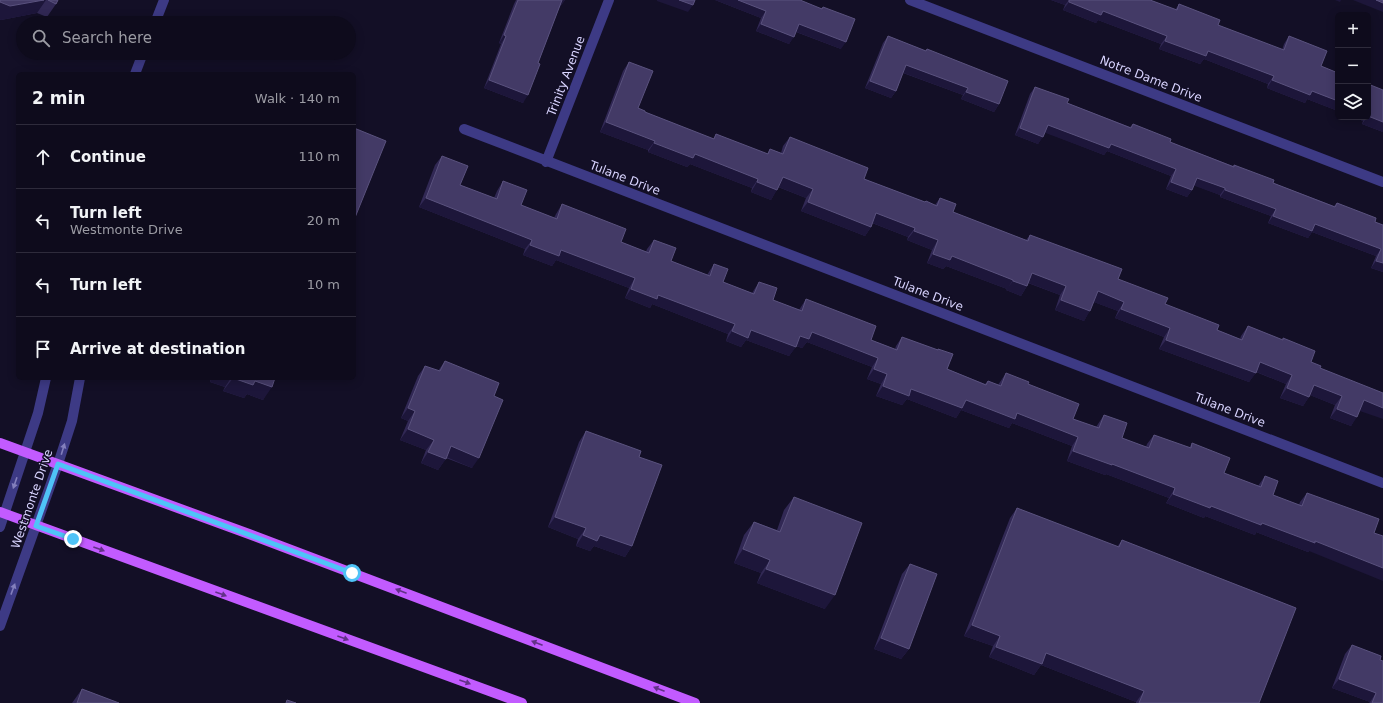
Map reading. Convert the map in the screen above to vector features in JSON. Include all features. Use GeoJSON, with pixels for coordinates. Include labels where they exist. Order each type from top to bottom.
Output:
{"type":"FeatureCollection","features":[{"type":"Feature","properties":{"kind":"main road"},"geometry":{"type":"LineString","coordinates":[[0,443],[250,534],[695,703]]}},
{"type":"Feature","properties":{"kind":"main road"},"geometry":{"type":"LineString","coordinates":[[2,513],[522,703]]}},
{"type":"Feature","properties":{"kind":"street"},"geometry":{"type":"LineString","coordinates":[[158,16],[164,0]]}},
{"type":"Feature","properties":{"kind":"street","name":"Trinity Avenue"},"geometry":{"type":"LineString","coordinates":[[546,162],[609,0]]}},
{"type":"Feature","properties":{"kind":"street","name":"Notre Dame Drive"},"geometry":{"type":"LineString","coordinates":[[910,0],[1383,182]]}},
{"type":"Feature","properties":{"kind":"street"},"geometry":{"type":"LineString","coordinates":[[136,72],[140,60]]}},
{"type":"Feature","properties":{"kind":"street","name":"Tulane Drive"},"geometry":{"type":"LineString","coordinates":[[464,129],[546,162],[1383,483]]}},
{"type":"Feature","properties":{"kind":"street","name":"Westmonte Drive"},"geometry":{"type":"LineString","coordinates":[[0,527],[2,513],[26,452],[38,413],[46,380]]}},
{"type":"Feature","properties":{"kind":"street","name":"Westmonte Drive"},"geometry":{"type":"LineString","coordinates":[[0,626],[72,421],[80,380]]}},
{"type":"Feature","properties":{"kind":"building"},"geometry":{"type":"Polygon","coordinates":[[[0,0],[44,0],[10,6],[0,2],[0,0]]]}},
{"type":"Feature","properties":{"kind":"building"},"geometry":{"type":"Polygon","coordinates":[[[48,0],[58,0],[56,4],[48,0]]]}},
{"type":"Feature","properties":{"kind":"building"},"geometry":{"type":"Polygon","coordinates":[[[518,0],[562,0],[538,63],[540,64],[528,95],[489,80],[506,36],[504,35],[518,0]]]}},
{"type":"Feature","properties":{"kind":"building"},"geometry":{"type":"Polygon","coordinates":[[[679,0],[695,0],[693,5],[679,0]]]}},
{"type":"Feature","properties":{"kind":"building"},"geometry":{"type":"Polygon","coordinates":[[[738,0],[800,0],[822,9],[823,7],[855,19],[846,42],[799,24],[794,37],[761,24],[766,11],[738,0]]]}},
{"type":"Feature","properties":{"kind":"building"},"geometry":{"type":"Polygon","coordinates":[[[1069,0],[1150,0],[1177,10],[1179,4],[1220,20],[1218,25],[1284,50],[1289,36],[1327,51],[1321,66],[1335,72],[1335,100],[1312,91],[1310,95],[1272,80],[1274,76],[1208,51],[1206,56],[1165,41],[1167,36],[1103,11],[1101,15],[1069,2],[1069,0]]]}},
{"type":"Feature","properties":{"kind":"building"},"geometry":{"type":"Polygon","coordinates":[[[1376,0],[1383,0],[1383,3],[1376,0]]]}},
{"type":"Feature","properties":{"kind":"building"},"geometry":{"type":"Polygon","coordinates":[[[888,36],[926,51],[927,49],[1008,81],[999,104],[966,92],[968,88],[906,65],[896,91],[870,81],[888,36]]]}},
{"type":"Feature","properties":{"kind":"building"},"geometry":{"type":"Polygon","coordinates":[[[629,62],[653,71],[638,108],[645,112],[714,139],[716,134],[768,154],[770,149],[783,154],[790,137],[868,168],[864,179],[937,206],[940,198],[956,204],[953,212],[1028,241],[1030,235],[1122,269],[1118,279],[1168,298],[1165,304],[1219,325],[1217,330],[1242,340],[1248,326],[1315,351],[1311,362],[1321,366],[1320,368],[1383,393],[1383,408],[1364,400],[1357,417],[1337,409],[1342,396],[1314,385],[1309,397],[1287,388],[1292,375],[1260,362],[1256,373],[1166,340],[1170,328],[1121,309],[1124,302],[1098,291],[1090,311],[1061,300],[1066,286],[1032,273],[1027,286],[952,256],[950,260],[933,254],[938,240],[914,231],[915,228],[876,213],[871,227],[808,202],[813,189],[783,177],[777,190],[757,182],[758,179],[695,154],[693,158],[606,122],[629,62]]]}},
{"type":"Feature","properties":{"kind":"building"},"geometry":{"type":"Polygon","coordinates":[[[1371,85],[1383,90],[1383,122],[1371,117],[1371,85]]]}},
{"type":"Feature","properties":{"kind":"building"},"geometry":{"type":"Polygon","coordinates":[[[1035,87],[1069,99],[1067,103],[1131,128],[1133,124],[1171,139],[1170,142],[1234,167],[1234,165],[1274,180],[1273,183],[1335,207],[1337,203],[1376,218],[1375,222],[1383,225],[1383,263],[1376,261],[1381,249],[1315,224],[1312,231],[1273,216],[1276,209],[1197,178],[1192,190],[1171,182],[1176,169],[1111,144],[1109,148],[1048,125],[1043,137],[1020,128],[1035,87]]]}},
{"type":"Feature","properties":{"kind":"building"},"geometry":{"type":"Polygon","coordinates":[[[356,129],[386,141],[356,215],[356,129]]]}},
{"type":"Feature","properties":{"kind":"building"},"geometry":{"type":"Polygon","coordinates":[[[442,156],[468,166],[460,185],[497,199],[503,181],[527,190],[521,205],[557,219],[562,204],[626,229],[621,242],[649,253],[654,240],[676,248],[671,261],[710,276],[714,264],[728,269],[723,282],[754,294],[759,282],[777,288],[773,300],[802,311],[806,299],[876,326],[871,340],[897,350],[902,337],[953,354],[947,369],[986,385],[988,381],[1001,386],[1006,373],[1029,382],[1028,384],[1079,404],[1073,419],[1099,428],[1104,415],[1127,423],[1122,438],[1149,448],[1154,435],[1191,448],[1192,443],[1230,458],[1224,473],[1261,487],[1265,476],[1278,481],[1273,495],[1302,506],[1307,493],[1379,519],[1374,533],[1383,536],[1383,568],[1315,541],[1315,543],[1262,523],[1261,525],[1211,506],[1210,508],[1173,494],[1175,488],[1073,451],[1078,437],[1017,413],[1015,419],[966,400],[962,408],[911,389],[909,396],[883,386],[887,374],[874,369],[878,358],[812,332],[809,339],[800,336],[796,347],[751,330],[748,338],[732,331],[735,324],[658,295],[657,299],[631,289],[635,278],[561,250],[559,256],[530,245],[532,240],[426,198],[442,156]]]}},
{"type":"Feature","properties":{"kind":"building"},"geometry":{"type":"Polygon","coordinates":[[[445,361],[499,383],[494,396],[503,400],[479,458],[451,446],[446,459],[428,452],[434,440],[408,429],[415,411],[408,408],[425,366],[440,371],[445,361]]]}},
{"type":"Feature","properties":{"kind":"building"},"geometry":{"type":"Polygon","coordinates":[[[239,380],[274,380],[272,387],[255,381],[253,385],[239,380]]]}},
{"type":"Feature","properties":{"kind":"building"},"geometry":{"type":"Polygon","coordinates":[[[586,431],[641,451],[639,457],[662,465],[632,546],[600,535],[597,541],[583,535],[586,528],[555,517],[586,431]]]}},
{"type":"Feature","properties":{"kind":"building"},"geometry":{"type":"Polygon","coordinates":[[[794,497],[862,523],[835,595],[766,569],[770,560],[743,549],[754,522],[780,532],[794,497]]]}},
{"type":"Feature","properties":{"kind":"building"},"geometry":{"type":"Polygon","coordinates":[[[1017,508],[1119,547],[1122,540],[1296,608],[1259,703],[1139,703],[1144,691],[1046,653],[1042,664],[996,647],[1000,636],[972,625],[1017,508]]]}},
{"type":"Feature","properties":{"kind":"building"},"geometry":{"type":"Polygon","coordinates":[[[910,564],[937,574],[909,649],[881,638],[910,564]]]}},
{"type":"Feature","properties":{"kind":"building"},"geometry":{"type":"Polygon","coordinates":[[[1352,645],[1381,656],[1380,660],[1383,661],[1383,703],[1372,703],[1376,693],[1339,679],[1352,645]]]}},
{"type":"Feature","properties":{"kind":"building"},"geometry":{"type":"Polygon","coordinates":[[[82,689],[119,703],[77,703],[82,689]]]}},
{"type":"Feature","properties":{"kind":"building"},"geometry":{"type":"Polygon","coordinates":[[[287,700],[296,703],[286,703],[287,700]]]}},
{"type":"Feature","properties":{"kind":"route"},"geometry":{"type":"LineString","coordinates":[[73,539],[36,526],[58,464],[352,573]]}}]}
